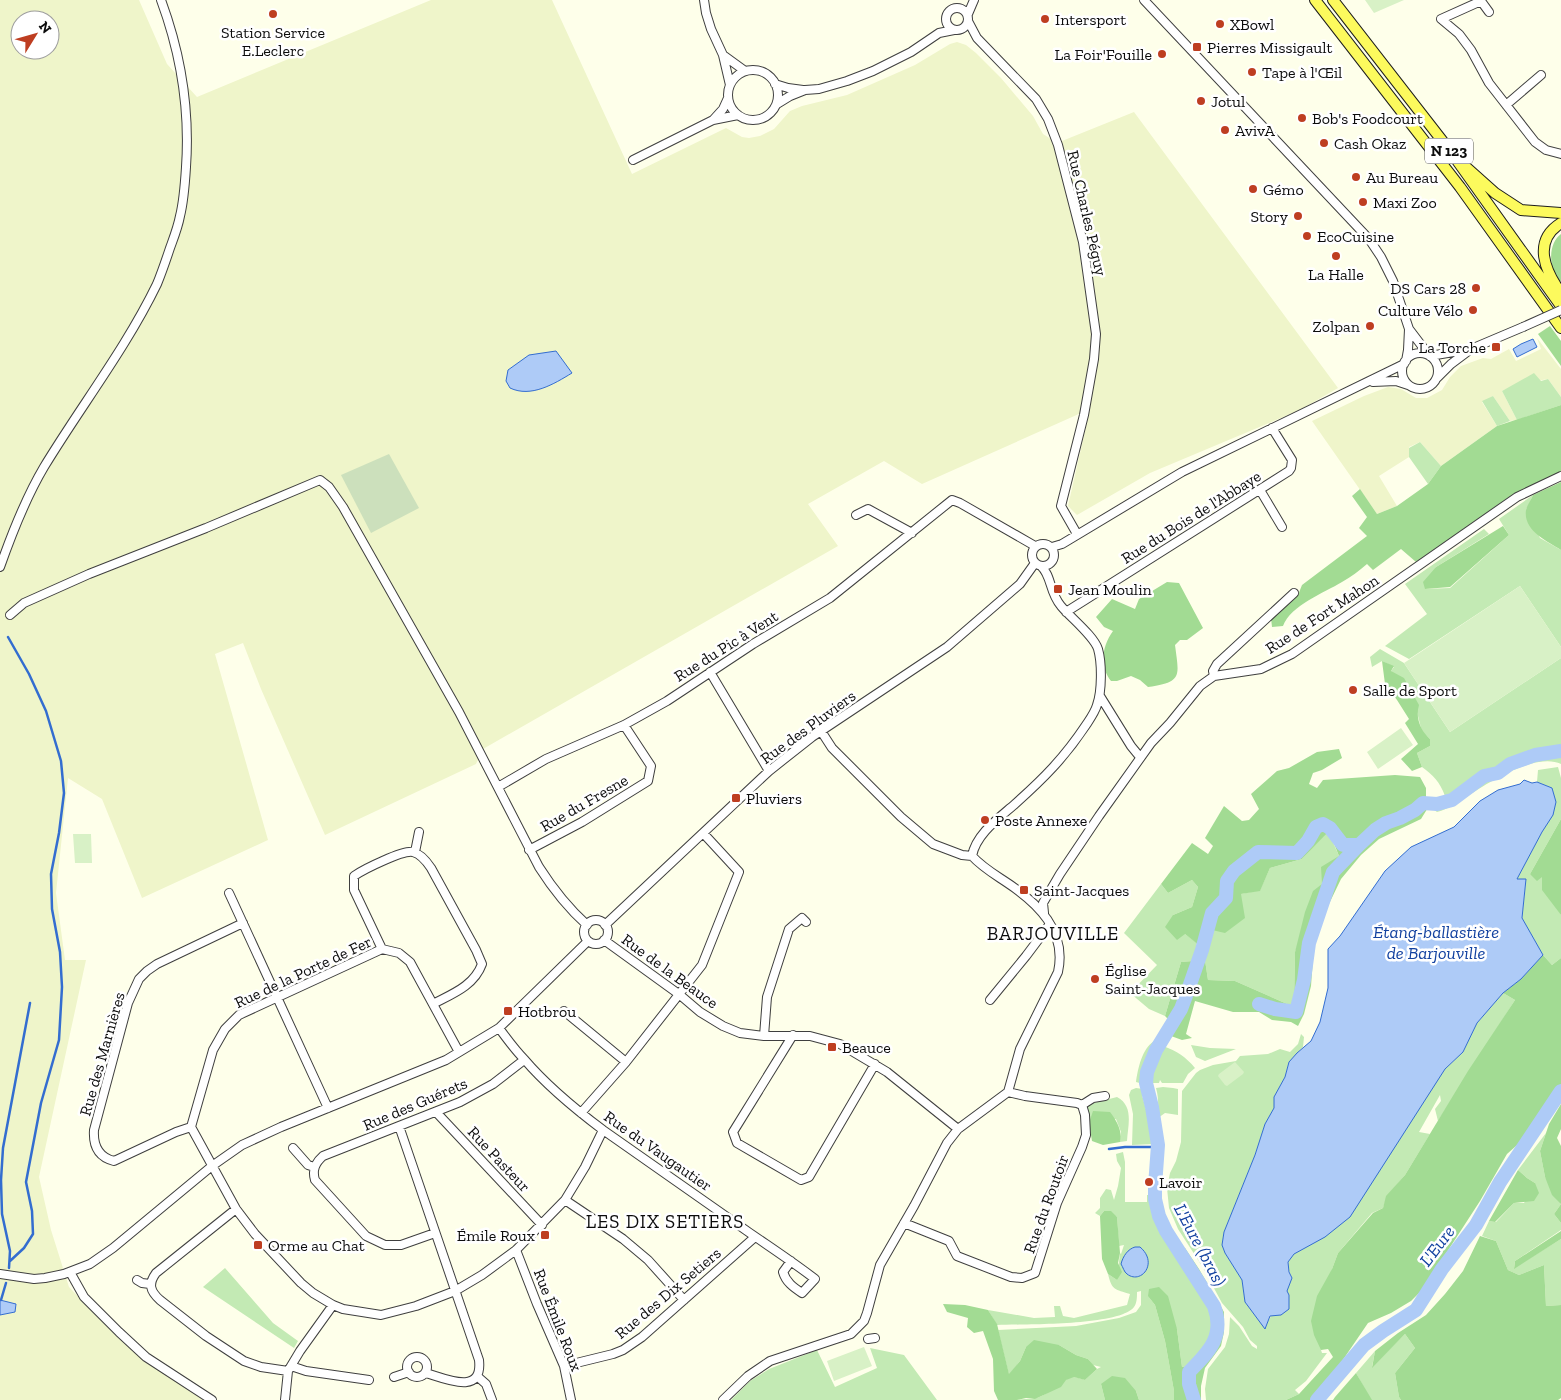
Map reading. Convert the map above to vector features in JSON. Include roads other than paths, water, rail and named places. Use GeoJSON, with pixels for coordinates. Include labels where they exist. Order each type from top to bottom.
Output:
{"type":"FeatureCollection","features":[{"type":"Feature","properties":{"kind":"main road","name":"N 123"},"geometry":{"type":"LineString","coordinates":[[1315,0],[1460,187],[1561,328]]}},
{"type":"Feature","properties":{"kind":"main road","name":"N 123"},"geometry":{"type":"LineString","coordinates":[[1332,0],[1451,152],[1561,306]]}},
{"type":"Feature","properties":{"kind":"main road"},"geometry":{"type":"LineString","coordinates":[[1451,152],[1495,193],[1521,210],[1561,213]]}},
{"type":"Feature","properties":{"kind":"main road"},"geometry":{"type":"LineString","coordinates":[[1561,223],[1549,232],[1543,249],[1549,272],[1561,293]]}},
{"type":"Feature","properties":{"kind":"street"},"geometry":{"type":"LineString","coordinates":[[0,568],[12,531],[44,467],[125,341],[158,282],[180,215],[187,150],[185,95],[177,49],[161,0]]}},
{"type":"Feature","properties":{"kind":"street"},"geometry":{"type":"LineString","coordinates":[[166,0],[170,25]]}},
{"type":"Feature","properties":{"kind":"street"},"geometry":{"type":"LineString","coordinates":[[704,0],[711,29],[723,55],[730,85],[728,98],[723,109],[714,120]]}},
{"type":"Feature","properties":{"kind":"street"},"geometry":{"type":"LineString","coordinates":[[939,33],[949,10],[959,7],[969,0]]}},
{"type":"Feature","properties":{"kind":"street"},"geometry":{"type":"LineString","coordinates":[[775,84],[805,90],[819,89],[873,71],[911,52],[939,33],[957,30],[966,26],[974,0]]}},
{"type":"Feature","properties":{"kind":"street"},"geometry":{"type":"LineString","coordinates":[[1144,0],[1369,239],[1381,257],[1392,281],[1410,329],[1437,363],[1437,378]]}},
{"type":"Feature","properties":{"kind":"street"},"geometry":{"type":"LineString","coordinates":[[1489,12],[1481,1],[1441,19],[1459,34],[1471,50],[1488,83],[1536,142],[1546,150],[1561,154]]}},
{"type":"Feature","properties":{"kind":"street"},"geometry":{"type":"LineString","coordinates":[[959,7],[964,10],[968,18]]}},
{"type":"Feature","properties":{"kind":"street"},"geometry":{"type":"LineString","coordinates":[[946,18],[947,24],[957,30]]}},
{"type":"Feature","properties":{"kind":"street","name":"Rue Charles Péguy"},"geometry":{"type":"LineString","coordinates":[[968,18],[977,38],[1036,99],[1048,119],[1058,146],[1083,242],[1096,334],[1094,359],[1084,415],[1061,506],[1077,534]]}},
{"type":"Feature","properties":{"kind":"street","name":"Rue Charles Péguy"},"geometry":{"type":"LineString","coordinates":[[957,30],[977,38]]}},
{"type":"Feature","properties":{"kind":"street"},"geometry":{"type":"LineString","coordinates":[[723,55],[746,71]]}},
{"type":"Feature","properties":{"kind":"street"},"geometry":{"type":"LineString","coordinates":[[730,85],[734,79],[746,71],[759,71],[766,74],[775,84],[778,93],[777,104]]}},
{"type":"Feature","properties":{"kind":"street"},"geometry":{"type":"LineString","coordinates":[[1506,105],[1540,75]]}},
{"type":"Feature","properties":{"kind":"street"},"geometry":{"type":"LineString","coordinates":[[728,98],[733,110],[738,115],[748,120],[758,120],[769,114],[777,104],[805,90]]}},
{"type":"Feature","properties":{"kind":"street"},"geometry":{"type":"LineString","coordinates":[[633,160],[714,120],[738,115]]}},
{"type":"Feature","properties":{"kind":"street"},"geometry":{"type":"LineString","coordinates":[[1366,383],[1396,381],[1420,389],[1426,388],[1432,385],[1448,366],[1472,350],[1561,310]]}},
{"type":"Feature","properties":{"kind":"street"},"geometry":{"type":"LineString","coordinates":[[1410,329],[1402,375],[1410,386]]}},
{"type":"Feature","properties":{"kind":"street"},"geometry":{"type":"LineString","coordinates":[[1052,547],[1062,544],[1182,472],[1366,383],[1405,362],[1412,355],[1417,353],[1429,355],[1472,350]]}},
{"type":"Feature","properties":{"kind":"street","name":"Rue du Bois de l'Abbaye"},"geometry":{"type":"LineString","coordinates":[[1066,612],[1289,471],[1292,460],[1272,428]]}},
{"type":"Feature","properties":{"kind":"street","name":"Rue de Fort Mahon"},"geometry":{"type":"LineString","coordinates":[[1214,676],[1261,669],[1292,654],[1517,497],[1561,476]]}},
{"type":"Feature","properties":{"kind":"street"},"geometry":{"type":"LineString","coordinates":[[10,615],[24,604],[89,574],[320,480],[329,486],[343,507],[459,712],[529,850],[553,889],[571,911],[586,925]]}},
{"type":"Feature","properties":{"kind":"street"},"geometry":{"type":"LineString","coordinates":[[1260,490],[1282,527]]}},
{"type":"Feature","properties":{"kind":"street","name":"Rue du Pic à Vent"},"geometry":{"type":"LineString","coordinates":[[498,787],[546,759],[624,725],[667,701],[753,644],[830,598],[952,500],[1035,546]]}},
{"type":"Feature","properties":{"kind":"street"},"geometry":{"type":"LineString","coordinates":[[856,515],[868,509],[912,532]]}},
{"type":"Feature","properties":{"kind":"street"},"geometry":{"type":"LineString","coordinates":[[972,856],[974,849],[990,826],[1046,777],[1060,761],[1097,707],[1100,696],[1102,684],[1098,648],[1092,638],[1056,600],[1046,571],[1038,564],[1032,556],[1035,546],[1046,543],[1052,547],[1055,554],[1053,561],[1048,565],[1038,564]]}},
{"type":"Feature","properties":{"kind":"street","name":"Rue des Pluviers"},"geometry":{"type":"LineString","coordinates":[[605,925],[769,771],[821,731],[947,648],[1020,584],[1038,564]]}},
{"type":"Feature","properties":{"kind":"street"},"geometry":{"type":"LineString","coordinates":[[1044,913],[1043,903],[1060,874],[1140,757],[1200,686],[1214,676],[1213,671],[1217,664],[1294,593]]}},
{"type":"Feature","properties":{"kind":"street"},"geometry":{"type":"LineString","coordinates":[[710,672],[769,771]]}},
{"type":"Feature","properties":{"kind":"street"},"geometry":{"type":"LineString","coordinates":[[1100,696],[1140,757]]}},
{"type":"Feature","properties":{"kind":"street","name":"Rue du Fresne"},"geometry":{"type":"LineString","coordinates":[[529,850],[582,822],[648,781],[651,766],[624,725]]}},
{"type":"Feature","properties":{"kind":"street"},"geometry":{"type":"LineString","coordinates":[[723,1400],[748,1376],[770,1361],[850,1334],[864,1322],[880,1266],[947,1143],[958,1129],[1008,1092],[1020,1049],[1055,978],[1061,960],[1058,940],[1044,913],[1008,883],[979,864],[972,856],[933,844],[901,817],[832,748],[821,731]]}},
{"type":"Feature","properties":{"kind":"street"},"geometry":{"type":"LineString","coordinates":[[414,852],[419,832]]}},
{"type":"Feature","properties":{"kind":"street"},"geometry":{"type":"LineString","coordinates":[[581,1113],[626,1062],[702,965],[739,872],[703,832]]}},
{"type":"Feature","properties":{"kind":"street"},"geometry":{"type":"LineString","coordinates":[[382,949],[354,890],[354,876],[404,852],[414,852],[425,860],[430,868],[482,964],[478,975],[464,988],[433,1004]]}},
{"type":"Feature","properties":{"kind":"street"},"geometry":{"type":"LineString","coordinates":[[229,893],[328,1108]]}},
{"type":"Feature","properties":{"kind":"street"},"geometry":{"type":"LineString","coordinates":[[764,1036],[767,997],[789,929],[802,918],[806,922]]}},
{"type":"Feature","properties":{"kind":"street"},"geometry":{"type":"LineString","coordinates":[[598,921],[605,925],[608,932],[604,940],[598,944],[588,941],[584,934],[586,925],[598,921]]}},
{"type":"Feature","properties":{"kind":"street","name":"Rue des Marnières"},"geometry":{"type":"LineString","coordinates":[[191,1127],[114,1161],[108,1160],[103,1156],[97,1150],[93,1140],[94,1130],[128,1003],[139,979],[157,964],[243,923]]}},
{"type":"Feature","properties":{"kind":"street"},"geometry":{"type":"LineString","coordinates":[[990,1000],[1050,924]]}},
{"type":"Feature","properties":{"kind":"street","name":"Rue de la Beauce"},"geometry":{"type":"LineString","coordinates":[[604,940],[680,995],[700,1012],[723,1026],[740,1033],[764,1036],[810,1036],[840,1044],[875,1064],[958,1129]]}},
{"type":"Feature","properties":{"kind":"street"},"geometry":{"type":"LineString","coordinates":[[1,1274],[34,1279],[58,1276],[90,1264],[108,1252],[212,1166],[242,1145],[281,1126],[446,1060],[499,1028],[588,941]]}},
{"type":"Feature","properties":{"kind":"street","name":"Rue de la Porte de Fer"},"geometry":{"type":"LineString","coordinates":[[191,1127],[213,1050],[225,1030],[239,1015],[382,949],[400,953],[410,962],[459,1052]]}},
{"type":"Feature","properties":{"kind":"street"},"geometry":{"type":"LineString","coordinates":[[564,1011],[626,1062]]}},
{"type":"Feature","properties":{"kind":"street","name":"Rue du Vaugautier"},"geometry":{"type":"LineString","coordinates":[[499,1028],[524,1060],[568,1103],[603,1130],[791,1261],[815,1279],[802,1293],[786,1279],[783,1272],[791,1261]]}},
{"type":"Feature","properties":{"kind":"street"},"geometry":{"type":"LineString","coordinates":[[793,1035],[733,1132],[737,1143],[801,1180],[809,1177],[875,1064]]}},
{"type":"Feature","properties":{"kind":"street","name":"Rue des Guérets"},"geometry":{"type":"LineString","coordinates":[[314,1167],[323,1156],[436,1112],[476,1094],[524,1060]]}},
{"type":"Feature","properties":{"kind":"street"},"geometry":{"type":"LineString","coordinates":[[1008,1092],[1082,1105],[1094,1098],[1105,1096]]}},
{"type":"Feature","properties":{"kind":"street","name":"Rue du Routoir"},"geometry":{"type":"LineString","coordinates":[[904,1223],[949,1241],[957,1256],[1011,1277],[1022,1278],[1035,1273],[1057,1203],[1086,1135],[1085,1115],[1082,1105]]}},
{"type":"Feature","properties":{"kind":"street","name":"Rue Pasteur"},"geometry":{"type":"LineString","coordinates":[[436,1112],[542,1225]]}},
{"type":"Feature","properties":{"kind":"street"},"geometry":{"type":"LineString","coordinates":[[399,1126],[479,1360],[480,1368],[478,1376],[469,1382],[458,1382],[426,1373]]}},
{"type":"Feature","properties":{"kind":"street"},"geometry":{"type":"LineString","coordinates":[[191,1127],[236,1209],[255,1234],[313,1294],[343,1309],[381,1315],[416,1306],[455,1291],[482,1275],[516,1250],[565,1200],[585,1167],[603,1130]]}},
{"type":"Feature","properties":{"kind":"street"},"geometry":{"type":"LineString","coordinates":[[294,1148],[308,1165],[314,1167],[315,1180],[366,1236],[385,1245],[401,1246],[435,1233]]}},
{"type":"Feature","properties":{"kind":"street"},"geometry":{"type":"LineString","coordinates":[[565,1200],[623,1239],[648,1260],[684,1300]]}},
{"type":"Feature","properties":{"kind":"street"},"geometry":{"type":"LineString","coordinates":[[236,1209],[156,1272],[150,1284],[154,1294],[206,1336],[244,1361],[261,1367],[369,1380]]}},
{"type":"Feature","properties":{"kind":"street","name":"Rue des Dix Setiers"},"geometry":{"type":"LineString","coordinates":[[564,1366],[614,1354],[623,1350],[642,1337],[755,1237]]}},
{"type":"Feature","properties":{"kind":"street","name":"Rue Émile Roux"},"geometry":{"type":"LineString","coordinates":[[516,1250],[564,1366],[571,1400]]}},
{"type":"Feature","properties":{"kind":"street"},"geometry":{"type":"LineString","coordinates":[[70,1272],[84,1297],[146,1357],[212,1400]]}},
{"type":"Feature","properties":{"kind":"street"},"geometry":{"type":"LineString","coordinates":[[137,1280],[150,1284]]}},
{"type":"Feature","properties":{"kind":"street"},"geometry":{"type":"LineString","coordinates":[[285,1400],[290,1369],[333,1305]]}},
{"type":"Feature","properties":{"kind":"street"},"geometry":{"type":"LineString","coordinates":[[418,1357],[426,1362],[428,1368],[422,1376],[416,1378],[409,1372],[407,1368],[409,1362],[418,1357]]}},
{"type":"Feature","properties":{"kind":"street"},"geometry":{"type":"LineString","coordinates":[[394,1377],[409,1372]]}},
{"type":"Feature","properties":{"kind":"street"},"geometry":{"type":"LineString","coordinates":[[478,1376],[486,1384],[492,1400]]}},
{"type":"Feature","properties":{"kind":"water"},"geometry":{"type":"Polygon","coordinates":[[[1533,339],[1537,347],[1517,357],[1513,349],[1533,339]]]}},
{"type":"Feature","properties":{"kind":"water"},"geometry":{"type":"Polygon","coordinates":[[[556,351],[572,373],[534,391],[518,391],[510,388],[506,381],[508,370],[529,355],[556,351]]]}},
{"type":"Feature","properties":{"kind":"water","name":"Étang-ballastière de Barjouville"},"geometry":{"type":"Polygon","coordinates":[[[1524,780],[1532,783],[1537,782],[1552,788],[1556,802],[1553,815],[1517,879],[1526,879],[1522,918],[1543,955],[1521,979],[1503,993],[1477,1023],[1463,1052],[1445,1069],[1350,1217],[1325,1237],[1294,1254],[1288,1262],[1292,1278],[1287,1291],[1289,1295],[1289,1309],[1281,1315],[1270,1316],[1265,1329],[1245,1302],[1242,1280],[1222,1245],[1224,1232],[1255,1155],[1265,1124],[1274,1108],[1274,1097],[1285,1077],[1289,1062],[1311,1041],[1320,1022],[1328,988],[1328,949],[1340,936],[1385,871],[1411,847],[1454,827],[1480,801],[1498,790],[1520,784],[1524,780]]]}},
{"type":"Feature","properties":{"kind":"water"},"geometry":{"type":"Polygon","coordinates":[[[1135,1247],[1140,1247],[1145,1253],[1148,1265],[1142,1275],[1132,1277],[1124,1271],[1121,1264],[1126,1253],[1135,1247]]]}},
{"type":"Feature","properties":{"kind":"water"},"geometry":{"type":"Polygon","coordinates":[[[0,1300],[16,1304],[15,1312],[0,1315],[0,1300]]]}},
{"type":"Feature","properties":{"kind":"waterway"},"geometry":{"type":"LineString","coordinates":[[8,637],[29,674],[46,711],[61,761],[64,793],[51,874],[52,909],[60,952],[62,987],[59,1040],[41,1103],[26,1182],[32,1211],[33,1234],[24,1248],[10,1261]]}},
{"type":"Feature","properties":{"kind":"waterway","name":"L'Eure (bras)"},"geometry":{"type":"LineString","coordinates":[[1194,1400],[1189,1384],[1189,1372],[1213,1343],[1218,1326],[1217,1317],[1214,1306],[1166,1231],[1159,1216],[1155,1199],[1158,1145],[1146,1083],[1147,1072],[1156,1050],[1181,1009],[1202,950],[1212,913],[1226,898],[1227,881],[1234,871],[1258,852],[1297,853],[1308,841],[1316,827],[1323,824],[1330,828],[1343,845],[1359,845],[1375,830],[1415,810],[1423,803],[1437,804],[1452,800],[1484,776],[1498,773],[1510,764],[1535,755],[1561,751]]}},
{"type":"Feature","properties":{"kind":"waterway"},"geometry":{"type":"LineString","coordinates":[[1259,1004],[1275,1009],[1296,1012],[1304,980],[1309,943],[1333,872],[1359,845]]}},
{"type":"Feature","properties":{"kind":"waterway"},"geometry":{"type":"LineString","coordinates":[[9,1268],[10,1251],[2,1214],[1,1180],[3,1148],[30,1003]]}},
{"type":"Feature","properties":{"kind":"waterway","name":"L'Eure"},"geometry":{"type":"LineString","coordinates":[[1317,1400],[1364,1345],[1416,1310],[1442,1269],[1476,1225],[1500,1182],[1561,1091]]}},
{"type":"Feature","properties":{"kind":"waterway"},"geometry":{"type":"LineString","coordinates":[[1109,1149],[1158,1147]]}},
{"type":"Feature","properties":{"kind":"waterway"},"geometry":{"type":"LineString","coordinates":[[1,1300],[6,1283]]}},
{"type":"Feature","properties":{"kind":"place","name":"Station Service E.Leclerc"},"geometry":{"type":"Point","coordinates":[273,14]}},
{"type":"Feature","properties":{"kind":"place","name":"Intersport"},"geometry":{"type":"Point","coordinates":[1045,19]}},
{"type":"Feature","properties":{"kind":"place","name":"XBowl"},"geometry":{"type":"Point","coordinates":[1220,24]}},
{"type":"Feature","properties":{"kind":"place","name":"Pierres Missigault"},"geometry":{"type":"Point","coordinates":[1197,47]}},
{"type":"Feature","properties":{"kind":"place","name":"La Foir'Fouille"},"geometry":{"type":"Point","coordinates":[1162,54]}},
{"type":"Feature","properties":{"kind":"place","name":"Tape à l'Œil"},"geometry":{"type":"Point","coordinates":[1252,72]}},
{"type":"Feature","properties":{"kind":"place","name":"Jotul"},"geometry":{"type":"Point","coordinates":[1201,101]}},
{"type":"Feature","properties":{"kind":"place","name":"Bob's Foodcourt"},"geometry":{"type":"Point","coordinates":[1302,118]}},
{"type":"Feature","properties":{"kind":"place","name":"AvivA"},"geometry":{"type":"Point","coordinates":[1225,130]}},
{"type":"Feature","properties":{"kind":"place","name":"Cash Okaz"},"geometry":{"type":"Point","coordinates":[1324,143]}},
{"type":"Feature","properties":{"kind":"place","name":"Au Bureau"},"geometry":{"type":"Point","coordinates":[1356,177]}},
{"type":"Feature","properties":{"kind":"place","name":"Gémo"},"geometry":{"type":"Point","coordinates":[1253,189]}},
{"type":"Feature","properties":{"kind":"place","name":"Maxi Zoo"},"geometry":{"type":"Point","coordinates":[1363,202]}},
{"type":"Feature","properties":{"kind":"place","name":"Story"},"geometry":{"type":"Point","coordinates":[1298,216]}},
{"type":"Feature","properties":{"kind":"place","name":"EcoCuisine"},"geometry":{"type":"Point","coordinates":[1307,236]}},
{"type":"Feature","properties":{"kind":"place","name":"La Halle"},"geometry":{"type":"Point","coordinates":[1336,256]}},
{"type":"Feature","properties":{"kind":"place","name":"DS Cars 28"},"geometry":{"type":"Point","coordinates":[1476,288]}},
{"type":"Feature","properties":{"kind":"place","name":"Culture Vélo"},"geometry":{"type":"Point","coordinates":[1473,310]}},
{"type":"Feature","properties":{"kind":"place","name":"Zolpan"},"geometry":{"type":"Point","coordinates":[1370,326]}},
{"type":"Feature","properties":{"kind":"place","name":"La Torche"},"geometry":{"type":"Point","coordinates":[1496,347]}},
{"type":"Feature","properties":{"kind":"place","name":"Jean Moulin"},"geometry":{"type":"Point","coordinates":[1058,589]}},
{"type":"Feature","properties":{"kind":"place","name":"Salle de Sport"},"geometry":{"type":"Point","coordinates":[1353,690]}},
{"type":"Feature","properties":{"kind":"place","name":"Pluviers"},"geometry":{"type":"Point","coordinates":[736,798]}},
{"type":"Feature","properties":{"kind":"place","name":"Poste Annexe"},"geometry":{"type":"Point","coordinates":[985,820]}},
{"type":"Feature","properties":{"kind":"place","name":"Saint-Jacques"},"geometry":{"type":"Point","coordinates":[1024,890]}},
{"type":"Feature","properties":{"kind":"place","name":"Église Saint-Jacques"},"geometry":{"type":"Point","coordinates":[1095,979]}},
{"type":"Feature","properties":{"kind":"place","name":"Hotbrou"},"geometry":{"type":"Point","coordinates":[508,1011]}},
{"type":"Feature","properties":{"kind":"place","name":"Beauce"},"geometry":{"type":"Point","coordinates":[832,1047]}},
{"type":"Feature","properties":{"kind":"place","name":"Lavoir"},"geometry":{"type":"Point","coordinates":[1149,1182]}},
{"type":"Feature","properties":{"kind":"place","name":"Émile Roux"},"geometry":{"type":"Point","coordinates":[545,1235]}},
{"type":"Feature","properties":{"kind":"place","name":"Orme au Chat"},"geometry":{"type":"Point","coordinates":[258,1245]}},
{"type":"Feature","properties":{"kind":"district","name":"BARJOUVILLE"},"geometry":{"type":"Point","coordinates":[1053,933]}},
{"type":"Feature","properties":{"kind":"district","name":"LES DIX SETIERS"},"geometry":{"type":"Point","coordinates":[665,1221]}}]}
